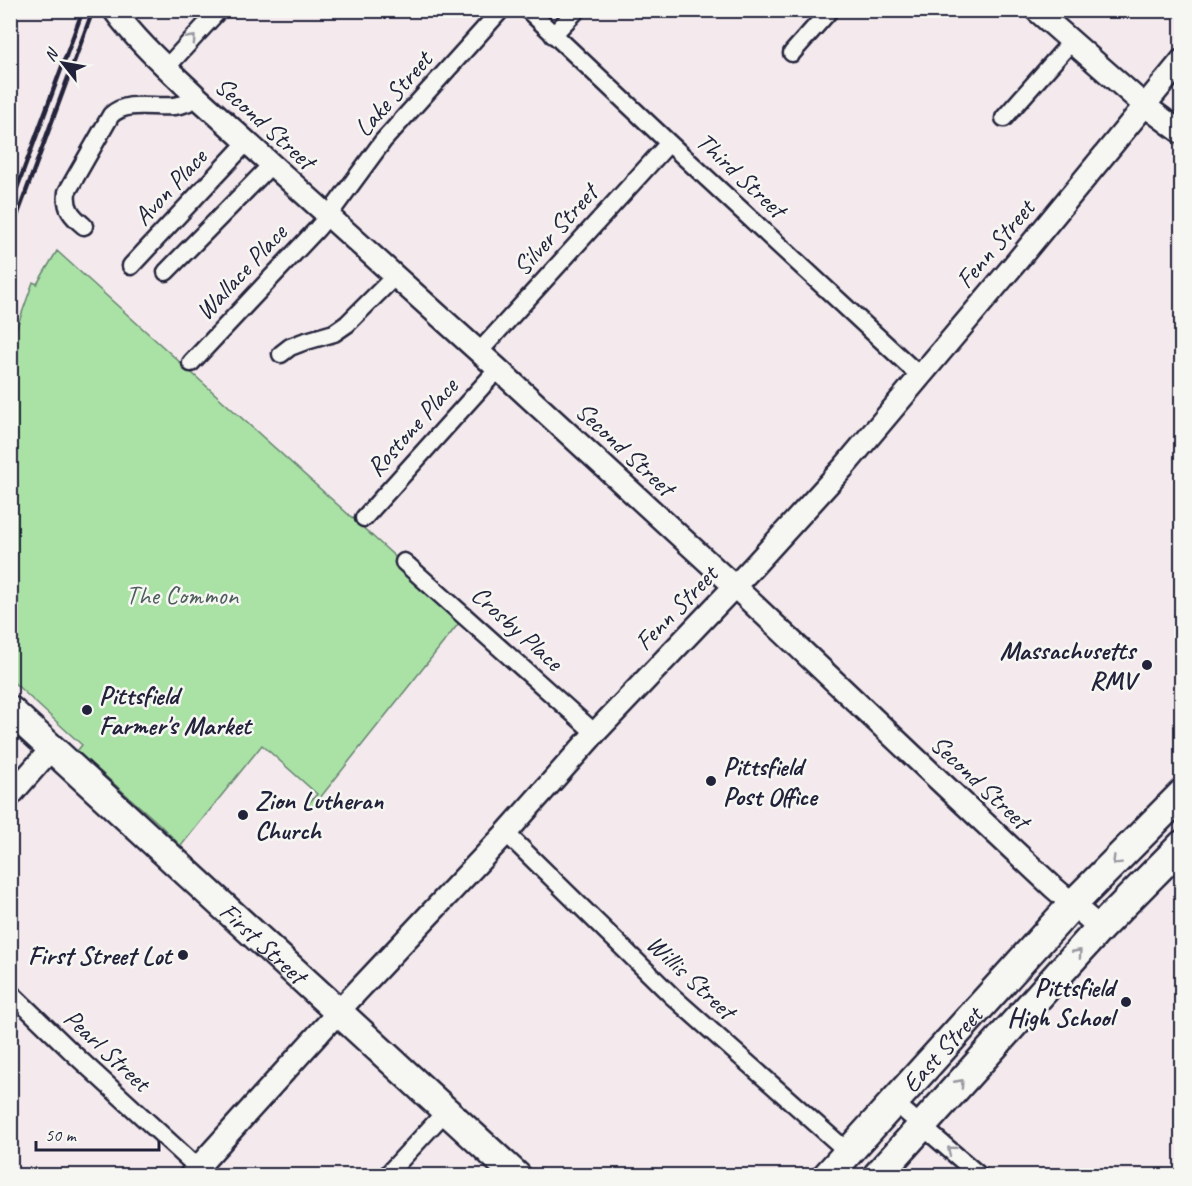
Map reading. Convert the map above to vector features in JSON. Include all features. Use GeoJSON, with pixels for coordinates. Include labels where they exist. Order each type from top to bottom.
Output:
{"type":"FeatureCollection","features":[{"type":"Feature","properties":{"kind":"highway","name":"East Street"},"geometry":{"type":"LineString","coordinates":[[834,1169],[1073,904],[1182,794]]}},
{"type":"Feature","properties":{"kind":"highway","name":"East Street"},"geometry":{"type":"LineString","coordinates":[[876,1176],[1100,928],[1182,845]]}},
{"type":"Feature","properties":{"kind":"main road","name":"First Street"},"geometry":{"type":"LineString","coordinates":[[10,710],[517,1176]]}},
{"type":"Feature","properties":{"kind":"street","name":"Second Street"},"geometry":{"type":"LineString","coordinates":[[114,10],[135,37],[246,143],[498,369],[1100,928]]}},
{"type":"Feature","properties":{"kind":"street"},"geometry":{"type":"LineString","coordinates":[[166,68],[219,10]]}},
{"type":"Feature","properties":{"kind":"street","name":"Lake Street"},"geometry":{"type":"LineString","coordinates":[[328,216],[383,141],[501,10]]}},
{"type":"Feature","properties":{"kind":"street","name":"Third Street"},"geometry":{"type":"LineString","coordinates":[[528,10],[920,376]]}},
{"type":"Feature","properties":{"kind":"street"},"geometry":{"type":"LineString","coordinates":[[553,35],[577,10]]}},
{"type":"Feature","properties":{"kind":"street"},"geometry":{"type":"LineString","coordinates":[[792,54],[830,10]]}},
{"type":"Feature","properties":{"kind":"street"},"geometry":{"type":"LineString","coordinates":[[1036,10],[1144,105],[1182,133]]}},
{"type":"Feature","properties":{"kind":"street"},"geometry":{"type":"LineString","coordinates":[[1004,118],[1071,42]]}},
{"type":"Feature","properties":{"kind":"street","name":"Fenn Street"},"geometry":{"type":"LineString","coordinates":[[194,1171],[339,1011],[506,833],[595,733],[843,468],[1182,60]]}},
{"type":"Feature","properties":{"kind":"street"},"geometry":{"type":"LineString","coordinates":[[84,226],[68,210],[67,192],[111,115],[126,107],[178,106],[197,97]]}},
{"type":"Feature","properties":{"kind":"street","name":"Avon Place"},"geometry":{"type":"LineString","coordinates":[[131,266],[246,143]]}},
{"type":"Feature","properties":{"kind":"street","name":"Silver Street"},"geometry":{"type":"LineString","coordinates":[[479,352],[669,143]]}},
{"type":"Feature","properties":{"kind":"street"},"geometry":{"type":"LineString","coordinates":[[166,273],[271,165]]}},
{"type":"Feature","properties":{"kind":"street","name":"Wallace Place"},"geometry":{"type":"LineString","coordinates":[[191,363],[328,216]]}},
{"type":"Feature","properties":{"kind":"street"},"geometry":{"type":"LineString","coordinates":[[281,354],[290,347],[334,333],[347,324],[395,276]]}},
{"type":"Feature","properties":{"kind":"street","name":"Rostone Place"},"geometry":{"type":"LineString","coordinates":[[364,518],[498,369]]}},
{"type":"Feature","properties":{"kind":"street","name":"Crosby Place"},"geometry":{"type":"LineString","coordinates":[[404,562],[595,733]]}},
{"type":"Feature","properties":{"kind":"street"},"geometry":{"type":"LineString","coordinates":[[10,796],[52,748]]}},
{"type":"Feature","properties":{"kind":"street","name":"Willis Street"},"geometry":{"type":"LineString","coordinates":[[506,833],[672,996],[834,1169]]}},
{"type":"Feature","properties":{"kind":"street","name":"Pearl Street"},"geometry":{"type":"LineString","coordinates":[[10,992],[194,1171]]}},
{"type":"Feature","properties":{"kind":"street"},"geometry":{"type":"LineString","coordinates":[[894,1102],[980,1176]]}},
{"type":"Feature","properties":{"kind":"street"},"geometry":{"type":"LineString","coordinates":[[386,1176],[447,1111]]}},
{"type":"Feature","properties":{"kind":"green space","name":"The Common"},"geometry":{"type":"Polygon","coordinates":[[[57,251],[463,618],[312,808],[308,804],[317,794],[262,745],[181,846],[77,751],[82,745],[11,680],[11,344],[33,282],[37,284],[57,251]]]}},
{"type":"Feature","properties":{"kind":"railway"},"geometry":{"type":"LineString","coordinates":[[10,207],[83,10]]}},
{"type":"Feature","properties":{"kind":"railway"},"geometry":{"type":"LineString","coordinates":[[10,235],[93,10]]}},
{"type":"Feature","properties":{"kind":"place","name":"Massachusetts RMV"},"geometry":{"type":"Point","coordinates":[1147,665]}},
{"type":"Feature","properties":{"kind":"place","name":"Pittsfield Farmer's Market"},"geometry":{"type":"Point","coordinates":[87,710]}},
{"type":"Feature","properties":{"kind":"place","name":"Pittsfield Post Office"},"geometry":{"type":"Point","coordinates":[711,781]}},
{"type":"Feature","properties":{"kind":"place","name":"Zion Lutheran Church"},"geometry":{"type":"Point","coordinates":[243,815]}},
{"type":"Feature","properties":{"kind":"place","name":"First Street Lot"},"geometry":{"type":"Point","coordinates":[183,955]}},
{"type":"Feature","properties":{"kind":"place","name":"Pittsfield High School"},"geometry":{"type":"Point","coordinates":[1126,1002]}}]}
